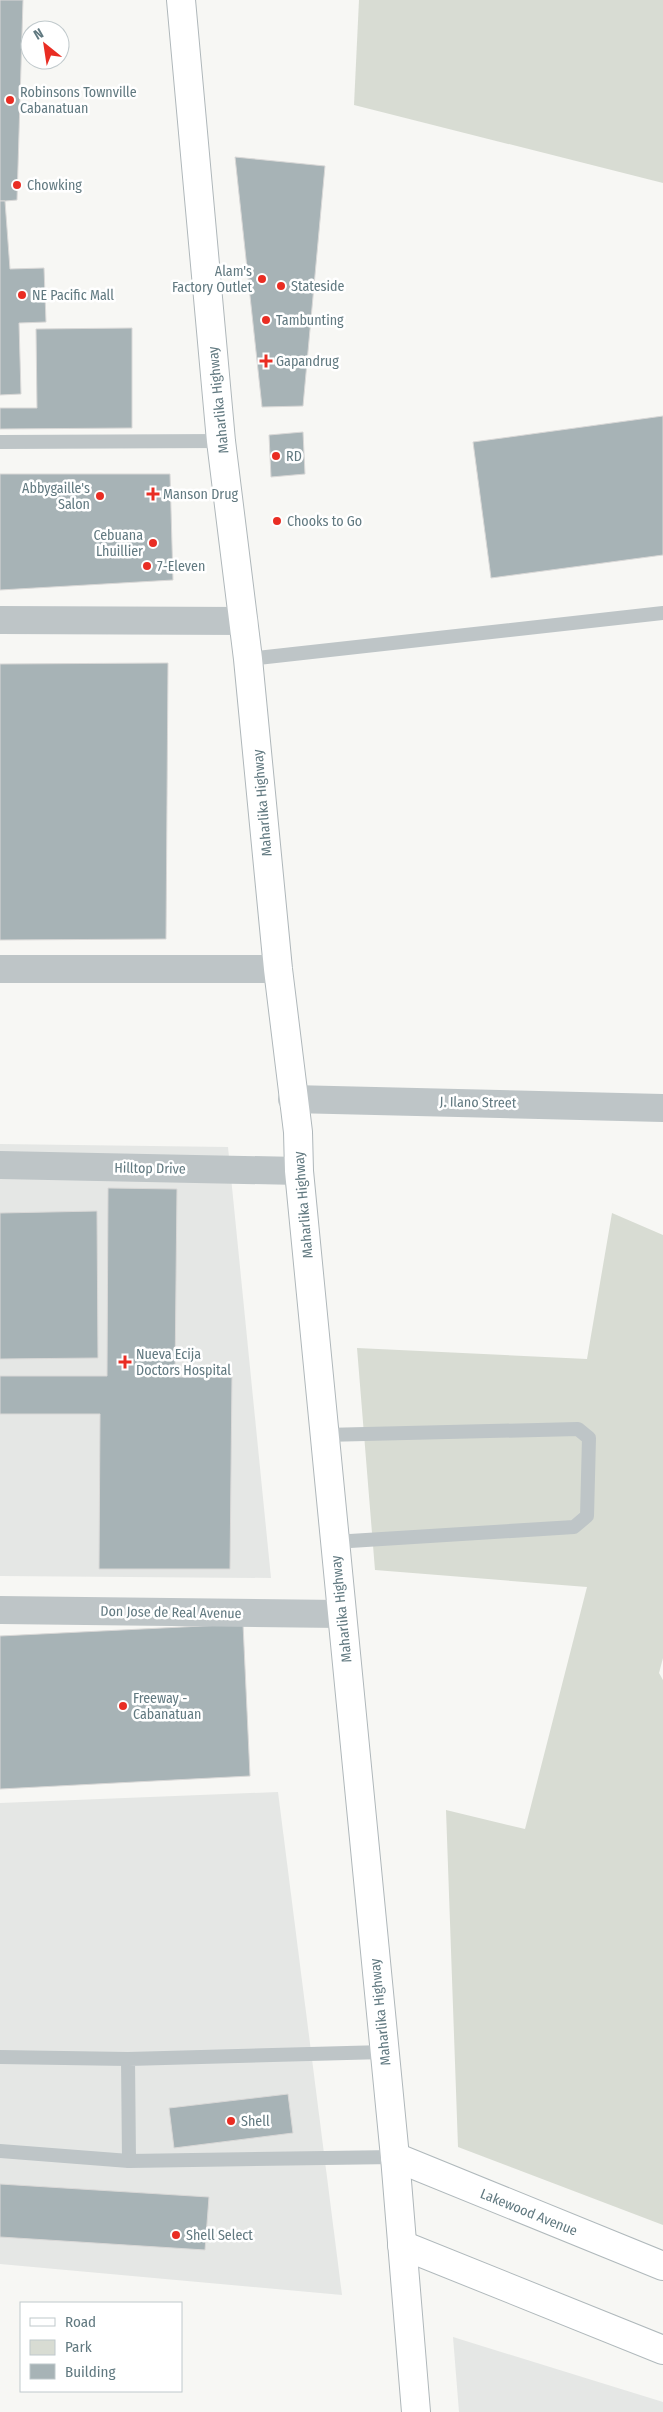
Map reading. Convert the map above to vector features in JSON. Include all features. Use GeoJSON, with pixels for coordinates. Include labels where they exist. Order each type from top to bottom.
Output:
{"type":"FeatureCollection","features":[{"type":"Feature","properties":{"kind":"main road","name":"Maharlika Highway"},"geometry":{"type":"LineString","coordinates":[[181,0],[221,440],[244,621],[278,969],[292,1099],[298,1132],[334,1542],[395,2157],[416,2412]]}},
{"type":"Feature","properties":{"kind":"main road","name":"Lakewood Avenue"},"geometry":{"type":"LineString","coordinates":[[395,2157],[663,2266]]}},
{"type":"Feature","properties":{"kind":"main road"},"geometry":{"type":"LineString","coordinates":[[402,2245],[663,2350]]}},
{"type":"Feature","properties":{"kind":"street"},"geometry":{"type":"LineString","coordinates":[[0,620],[244,621]]}},
{"type":"Feature","properties":{"kind":"street"},"geometry":{"type":"LineString","coordinates":[[0,970],[278,969]]}},
{"type":"Feature","properties":{"kind":"street","name":"J. Ilano Street"},"geometry":{"type":"LineString","coordinates":[[292,1099],[663,1108]]}},
{"type":"Feature","properties":{"kind":"street","name":"Hilltop Drive"},"geometry":{"type":"LineString","coordinates":[[0,1165],[300,1171]]}},
{"type":"Feature","properties":{"kind":"street","name":"Don Jose de Real Avenue"},"geometry":{"type":"LineString","coordinates":[[0,1610],[341,1614]]}},
{"type":"Feature","properties":{"kind":"lane"},"geometry":{"type":"LineString","coordinates":[[0,442],[221,440]]}},
{"type":"Feature","properties":{"kind":"lane"},"geometry":{"type":"LineString","coordinates":[[248,658],[663,614]]}},
{"type":"Feature","properties":{"kind":"lane"},"geometry":{"type":"LineString","coordinates":[[324,1435],[578,1429],[589,1438],[587,1516],[574,1527],[334,1542]]}},
{"type":"Feature","properties":{"kind":"lane"},"geometry":{"type":"LineString","coordinates":[[0,2057],[128,2059],[384,2052]]}},
{"type":"Feature","properties":{"kind":"lane"},"geometry":{"type":"LineString","coordinates":[[128,2059],[129,2160]]}},
{"type":"Feature","properties":{"kind":"lane"},"geometry":{"type":"LineString","coordinates":[[0,2151],[129,2160],[395,2157]]}},
{"type":"Feature","properties":{"kind":"shaded area","name":"Nueva Ecija Doctors Hospital"},"geometry":{"type":"Polygon","coordinates":[[[0,1144],[228,1147],[271,1578],[0,1576],[0,1144]]]}},
{"type":"Feature","properties":{"kind":"shaded area"},"geometry":{"type":"Polygon","coordinates":[[[278,1792],[342,2295],[0,2264],[0,1803],[278,1792]]]}},
{"type":"Feature","properties":{"kind":"shaded area"},"geometry":{"type":"Polygon","coordinates":[[[453,2337],[663,2402],[663,2412],[459,2412],[453,2337]]]}},
{"type":"Feature","properties":{"kind":"green space"},"geometry":{"type":"Polygon","coordinates":[[[359,0],[663,0],[663,183],[354,105],[359,0]]]}},
{"type":"Feature","properties":{"kind":"green space"},"geometry":{"type":"Polygon","coordinates":[[[612,1213],[663,1235],[663,1658],[659,1673],[663,1680],[663,2225],[458,2147],[446,1810],[525,1829],[587,1587],[375,1570],[357,1348],[587,1359],[612,1213]]]}},
{"type":"Feature","properties":{"kind":"building","name":"Robinsons Townville Cabanatuan"},"geometry":{"type":"Polygon","coordinates":[[[0,0],[23,0],[22,20],[20,20],[21,70],[17,200],[0,201],[0,0]]]}},
{"type":"Feature","properties":{"kind":"building","name":"Stateside"},"geometry":{"type":"Polygon","coordinates":[[[235,157],[325,166],[303,406],[262,407],[235,157]]]}},
{"type":"Feature","properties":{"kind":"building","name":"NE Pacific Mall"},"geometry":{"type":"Polygon","coordinates":[[[0,201],[5,201],[10,269],[44,268],[46,322],[19,323],[21,394],[0,395],[0,201]]]}},
{"type":"Feature","properties":{"kind":"building"},"geometry":{"type":"Polygon","coordinates":[[[132,328],[132,428],[0,429],[0,408],[37,408],[36,329],[132,328]]]}},
{"type":"Feature","properties":{"kind":"building"},"geometry":{"type":"Polygon","coordinates":[[[663,416],[663,555],[491,578],[473,442],[663,416]]]}},
{"type":"Feature","properties":{"kind":"building"},"geometry":{"type":"Polygon","coordinates":[[[303,432],[305,474],[271,477],[269,435],[303,432]]]}},
{"type":"Feature","properties":{"kind":"building"},"geometry":{"type":"Polygon","coordinates":[[[0,474],[170,474],[173,580],[0,590],[0,474]]]}},
{"type":"Feature","properties":{"kind":"building"},"geometry":{"type":"Polygon","coordinates":[[[168,663],[166,939],[0,940],[0,664],[168,663]]]}},
{"type":"Feature","properties":{"kind":"building"},"geometry":{"type":"Polygon","coordinates":[[[108,1188],[177,1189],[175,1377],[232,1377],[230,1569],[99,1569],[100,1414],[0,1414],[0,1376],[107,1376],[108,1188]]]}},
{"type":"Feature","properties":{"kind":"building"},"geometry":{"type":"Polygon","coordinates":[[[97,1211],[98,1358],[0,1359],[0,1213],[97,1211]]]}},
{"type":"Feature","properties":{"kind":"building","name":"Freeway - Cabanatuan"},"geometry":{"type":"Polygon","coordinates":[[[243,1624],[250,1776],[0,1789],[0,1636],[243,1624]]]}},
{"type":"Feature","properties":{"kind":"building","name":"Shell"},"geometry":{"type":"Polygon","coordinates":[[[288,2094],[293,2133],[174,2148],[169,2108],[288,2094]]]}},
{"type":"Feature","properties":{"kind":"building"},"geometry":{"type":"Polygon","coordinates":[[[0,2184],[209,2197],[205,2250],[0,2237],[0,2184]]]}},
{"type":"Feature","properties":{"kind":"place","name":"Robinsons Townville Cabanatuan"},"geometry":{"type":"Point","coordinates":[10,100]}},
{"type":"Feature","properties":{"kind":"place","name":"Chowking"},"geometry":{"type":"Point","coordinates":[17,185]}},
{"type":"Feature","properties":{"kind":"place","name":"Alam's Factory Outlet"},"geometry":{"type":"Point","coordinates":[262,279]}},
{"type":"Feature","properties":{"kind":"place","name":"Stateside"},"geometry":{"type":"Point","coordinates":[281,286]}},
{"type":"Feature","properties":{"kind":"place","name":"NE Pacific Mall"},"geometry":{"type":"Point","coordinates":[22,295]}},
{"type":"Feature","properties":{"kind":"place","name":"Tambunting"},"geometry":{"type":"Point","coordinates":[266,320]}},
{"type":"Feature","properties":{"kind":"place","name":"Gapandrug"},"geometry":{"type":"Point","coordinates":[266,361]}},
{"type":"Feature","properties":{"kind":"place","name":"RD"},"geometry":{"type":"Point","coordinates":[276,456]}},
{"type":"Feature","properties":{"kind":"place","name":"Manson Drug"},"geometry":{"type":"Point","coordinates":[153,494]}},
{"type":"Feature","properties":{"kind":"place","name":"Abbygaille's Salon"},"geometry":{"type":"Point","coordinates":[100,496]}},
{"type":"Feature","properties":{"kind":"place","name":"Chooks to Go"},"geometry":{"type":"Point","coordinates":[277,521]}},
{"type":"Feature","properties":{"kind":"place","name":"Cebuana Lhuillier"},"geometry":{"type":"Point","coordinates":[153,543]}},
{"type":"Feature","properties":{"kind":"place","name":"7-Eleven"},"geometry":{"type":"Point","coordinates":[147,566]}},
{"type":"Feature","properties":{"kind":"place","name":"Nueva Ecija Doctors Hospital"},"geometry":{"type":"Point","coordinates":[125,1362]}},
{"type":"Feature","properties":{"kind":"place","name":"Freeway - Cabanatuan"},"geometry":{"type":"Point","coordinates":[123,1706]}},
{"type":"Feature","properties":{"kind":"place","name":"Shell"},"geometry":{"type":"Point","coordinates":[231,2121]}},
{"type":"Feature","properties":{"kind":"place","name":"Shell Select"},"geometry":{"type":"Point","coordinates":[176,2235]}}]}
